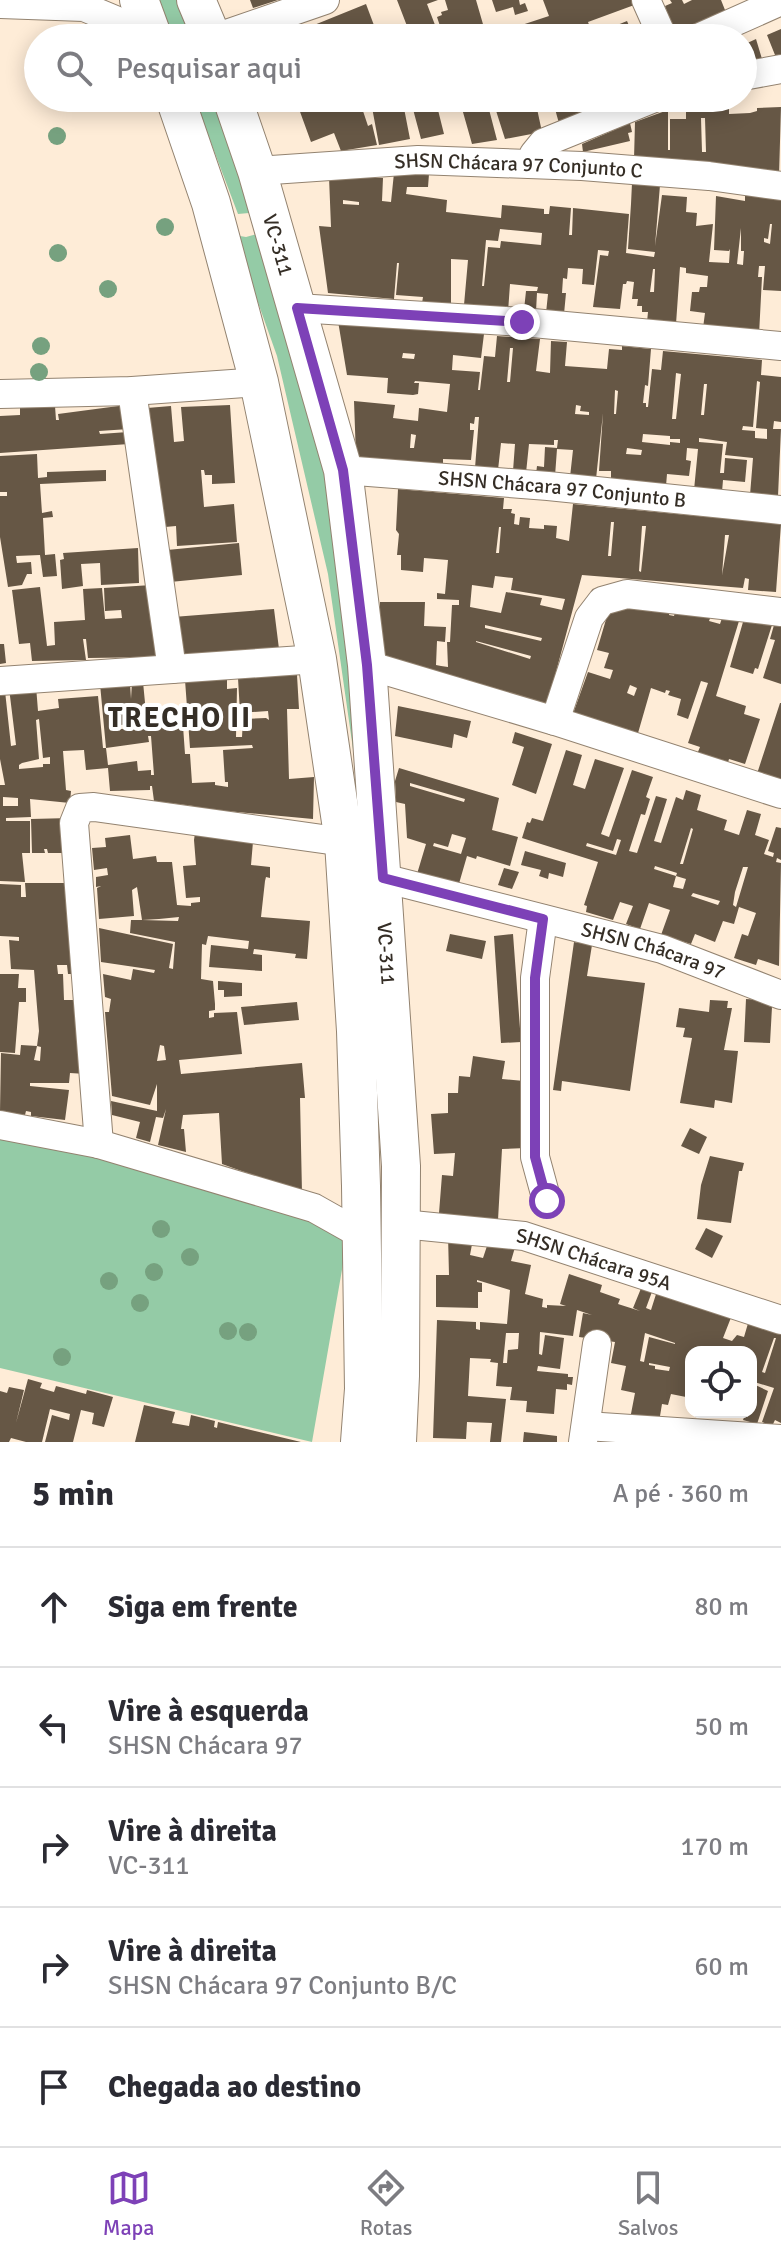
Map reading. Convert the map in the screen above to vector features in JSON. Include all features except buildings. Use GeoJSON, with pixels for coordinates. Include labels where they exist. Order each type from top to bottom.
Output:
{"type":"FeatureCollection","features":[{"type":"Feature","properties":{"kind":"main road"},"geometry":{"type":"LineString","coordinates":[[196,0],[207,24]]}},
{"type":"Feature","properties":{"kind":"main road"},"geometry":{"type":"LineString","coordinates":[[180,112],[211,203],[259,382],[317,659],[344,842],[356,1031],[361,1186],[364,1389],[360,1442]]}},
{"type":"Feature","properties":{"kind":"main road","name":"VC-311"},"geometry":{"type":"LineString","coordinates":[[237,112],[262,186],[343,470],[367,665],[401,1166],[397,1442]]}},
{"type":"Feature","properties":{"kind":"main road"},"geometry":{"type":"LineString","coordinates":[[211,203],[222,219],[239,224],[257,218],[262,186]]}},
{"type":"Feature","properties":{"kind":"street"},"geometry":{"type":"LineString","coordinates":[[254,24],[325,0]]}},
{"type":"Feature","properties":{"kind":"street"},"geometry":{"type":"LineString","coordinates":[[646,0],[657,24]]}},
{"type":"Feature","properties":{"kind":"street"},"geometry":{"type":"LineString","coordinates":[[729,24],[781,1]]}},
{"type":"Feature","properties":{"kind":"street"},"geometry":{"type":"LineString","coordinates":[[0,4],[88,4],[148,24]]}},
{"type":"Feature","properties":{"kind":"street"},"geometry":{"type":"LineString","coordinates":[[757,73],[781,69]]}},
{"type":"Feature","properties":{"kind":"street"},"geometry":{"type":"LineString","coordinates":[[531,164],[543,143],[619,112]]}},
{"type":"Feature","properties":{"kind":"street","name":"SHSN Chácara 97 Conjunto C"},"geometry":{"type":"LineString","coordinates":[[262,186],[418,160],[709,176],[781,186]]}},
{"type":"Feature","properties":{"kind":"street"},"geometry":{"type":"LineString","coordinates":[[297,308],[522,322],[781,346]]}},
{"type":"Feature","properties":{"kind":"street"},"geometry":{"type":"LineString","coordinates":[[0,394],[132,391],[259,382]]}},
{"type":"Feature","properties":{"kind":"street"},"geometry":{"type":"LineString","coordinates":[[132,391],[172,669]]}},
{"type":"Feature","properties":{"kind":"street","name":"SHSN Chácara 97 Conjunto B"},"geometry":{"type":"LineString","coordinates":[[343,470],[548,486],[781,510]]}},
{"type":"Feature","properties":{"kind":"street"},"geometry":{"type":"LineString","coordinates":[[555,721],[589,618],[602,601],[627,594],[781,612]]}},
{"type":"Feature","properties":{"kind":"street"},"geometry":{"type":"LineString","coordinates":[[0,681],[317,659]]}},
{"type":"Feature","properties":{"kind":"street"},"geometry":{"type":"LineString","coordinates":[[367,665],[555,721],[781,794]]}},
{"type":"Feature","properties":{"kind":"street"},"geometry":{"type":"LineString","coordinates":[[99,1144],[74,823],[80,808],[94,807],[344,842]]}},
{"type":"Feature","properties":{"kind":"street","name":"SHSN Chácara 97"},"geometry":{"type":"LineString","coordinates":[[383,878],[662,949],[781,995]]}},
{"type":"Feature","properties":{"kind":"street"},"geometry":{"type":"LineString","coordinates":[[543,919],[535,978],[535,1157],[547,1201]]}},
{"type":"Feature","properties":{"kind":"street"},"geometry":{"type":"LineString","coordinates":[[0,1125],[99,1144],[314,1208],[362,1235]]}},
{"type":"Feature","properties":{"kind":"street"},"geometry":{"type":"LineString","coordinates":[[314,1208],[361,1186]]}},
{"type":"Feature","properties":{"kind":"street","name":"SHSN Chácara 95A"},"geometry":{"type":"LineString","coordinates":[[402,1224],[524,1236],[781,1320]]}},
{"type":"Feature","properties":{"kind":"street"},"geometry":{"type":"LineString","coordinates":[[597,1344],[585,1434],[781,1439]]}},
{"type":"Feature","properties":{"kind":"green space"},"geometry":{"type":"Polygon","coordinates":[[[153,0],[181,0],[190,24],[162,24],[153,0]]]}},
{"type":"Feature","properties":{"kind":"green space"},"geometry":{"type":"Polygon","coordinates":[[[199,112],[221,112],[249,213],[238,214],[199,112]]]}},
{"type":"Feature","properties":{"kind":"green space"},"geometry":{"type":"Polygon","coordinates":[[[261,233],[311,392],[343,595],[373,864],[387,1256],[358,784],[328,574],[277,356],[234,235],[246,237],[261,233]]]}},
{"type":"Feature","properties":{"kind":"green space"},"geometry":{"type":"Polygon","coordinates":[[[0,1127],[314,1208],[347,1241],[312,1442],[0,1368],[0,1127]]]}},
{"type":"Feature","properties":{"kind":"district","name":"TRECHO II"},"geometry":{"type":"Point","coordinates":[180,717]}},
{"type":"Feature","properties":{"kind":"route"},"geometry":{"type":"LineString","coordinates":[[522,322],[297,308],[343,470],[367,665],[383,878],[543,919],[535,978],[533,1064],[535,1157],[547,1201]]}}]}
